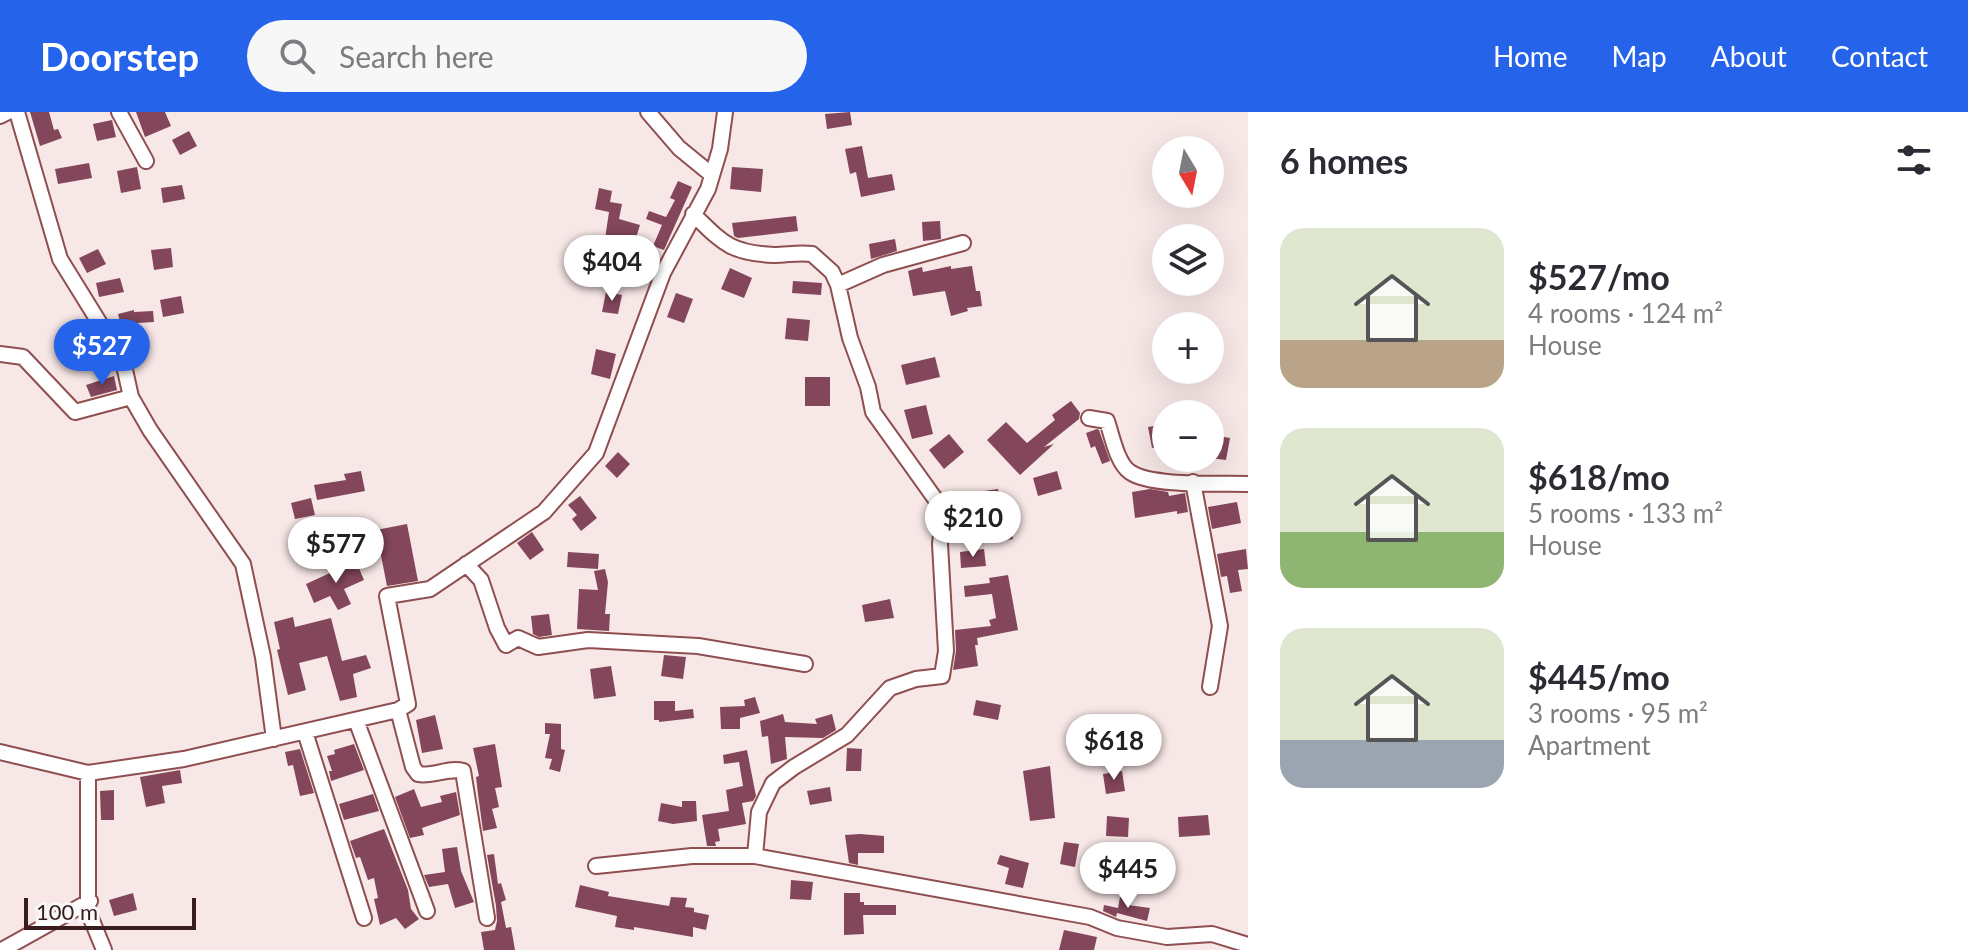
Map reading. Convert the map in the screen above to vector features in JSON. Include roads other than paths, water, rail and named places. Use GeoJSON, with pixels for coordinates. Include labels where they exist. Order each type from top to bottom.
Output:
{"type":"FeatureCollection","features":[{"type":"Feature","properties":{"kind":"street"},"geometry":{"type":"LineString","coordinates":[[0,116],[8,112]]}},
{"type":"Feature","properties":{"kind":"street"},"geometry":{"type":"LineString","coordinates":[[17,112],[60,259],[123,361],[131,397],[150,430],[243,564],[263,657],[274,739]]}},
{"type":"Feature","properties":{"kind":"street"},"geometry":{"type":"LineString","coordinates":[[119,112],[146,161]]}},
{"type":"Feature","properties":{"kind":"street"},"geometry":{"type":"LineString","coordinates":[[648,112],[679,148],[712,175]]}},
{"type":"Feature","properties":{"kind":"street"},"geometry":{"type":"LineString","coordinates":[[0,752],[88,773],[184,759],[398,710],[408,704],[387,596],[430,589],[544,512],[596,453],[663,273],[708,189],[720,149],[725,112]]}},
{"type":"Feature","properties":{"kind":"street"},"geometry":{"type":"LineString","coordinates":[[693,214],[733,250],[776,255],[802,252],[817,256],[832,272],[873,412],[941,507],[943,517],[940,544],[946,651],[942,676],[916,679],[890,688],[847,735],[773,783],[759,812],[755,856]]}},
{"type":"Feature","properties":{"kind":"street"},"geometry":{"type":"LineString","coordinates":[[838,285],[883,265],[963,243]]}},
{"type":"Feature","properties":{"kind":"street"},"geometry":{"type":"LineString","coordinates":[[0,354],[23,357],[75,412],[131,397]]}},
{"type":"Feature","properties":{"kind":"street"},"geometry":{"type":"LineString","coordinates":[[1089,418],[1107,421],[1128,471],[1145,479],[1248,484]]}},
{"type":"Feature","properties":{"kind":"street"},"geometry":{"type":"LineString","coordinates":[[1193,482],[1220,626],[1210,687]]}},
{"type":"Feature","properties":{"kind":"street"},"geometry":{"type":"LineString","coordinates":[[466,564],[481,580],[506,645],[518,638],[538,647],[588,640],[698,646],[805,664]]}},
{"type":"Feature","properties":{"kind":"street"},"geometry":{"type":"LineString","coordinates":[[398,710],[413,767],[418,774],[457,769],[463,773],[487,918]]}},
{"type":"Feature","properties":{"kind":"street"},"geometry":{"type":"LineString","coordinates":[[356,720],[427,911]]}},
{"type":"Feature","properties":{"kind":"street"},"geometry":{"type":"LineString","coordinates":[[305,732],[364,918]]}},
{"type":"Feature","properties":{"kind":"street"},"geometry":{"type":"LineString","coordinates":[[88,773],[88,911],[104,950]]}},
{"type":"Feature","properties":{"kind":"street"},"geometry":{"type":"LineString","coordinates":[[596,866],[692,856],[755,856],[1090,917],[1117,928],[1167,937],[1212,934],[1248,945]]}},
{"type":"Feature","properties":{"kind":"street"},"geometry":{"type":"LineString","coordinates":[[2,950],[90,901]]}}]}
